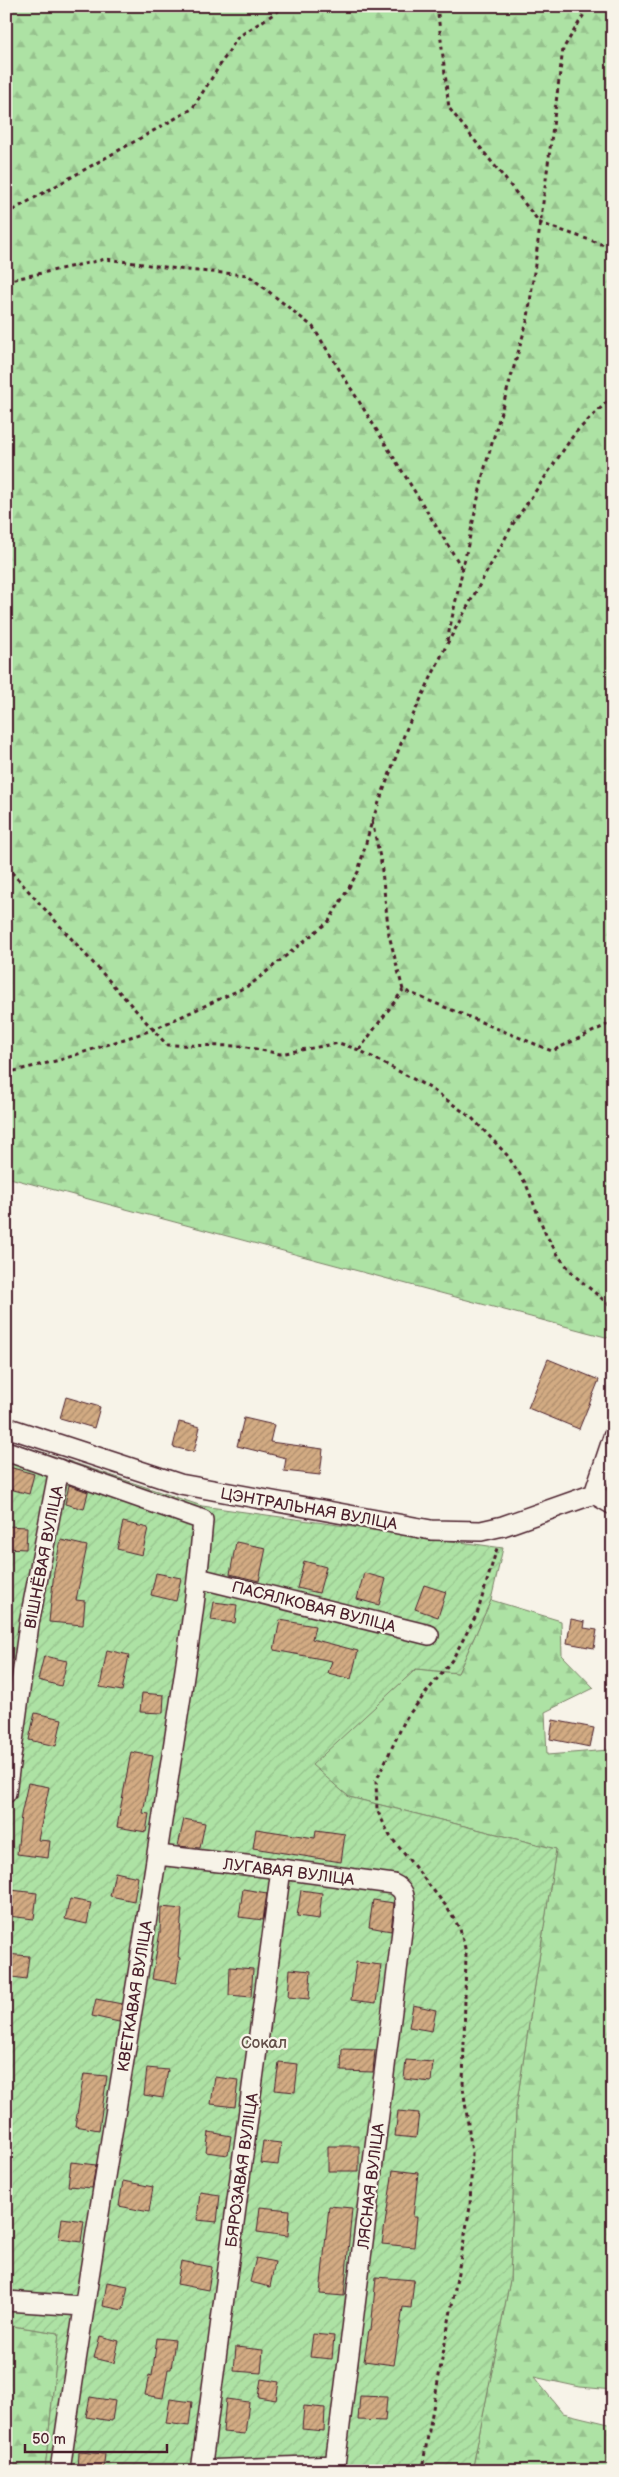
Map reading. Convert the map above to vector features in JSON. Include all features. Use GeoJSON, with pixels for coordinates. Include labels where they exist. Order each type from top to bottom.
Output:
{"type":"FeatureCollection","features":[{"type":"Feature","properties":{"kind":"street","name":"ЦЭНТРАЛЬНАЯ ВУЛІЦА"},"geometry":{"type":"LineString","coordinates":[[6,1427],[180,1484],[431,1530],[480,1531],[503,1526],[594,1494]]}},
{"type":"Feature","properties":{"kind":"street"},"geometry":{"type":"LineString","coordinates":[[613,1437],[594,1494],[613,1505]]}},
{"type":"Feature","properties":{"kind":"street"},"geometry":{"type":"LineString","coordinates":[[6,1451],[60,1469]]}},
{"type":"Feature","properties":{"kind":"street","name":"КВЕТКАВАЯ ВУЛІЦА"},"geometry":{"type":"LineString","coordinates":[[60,1469],[203,1520],[198,1578],[158,1856],[83,2306],[60,2471]]}},
{"type":"Feature","properties":{"kind":"street","name":"ВІШНЁВАЯ ВУЛІЦА"},"geometry":{"type":"LineString","coordinates":[[6,1793],[29,1624],[60,1469]]}},
{"type":"Feature","properties":{"kind":"street","name":"ПАСЯЛКОВАЯ ВУЛІЦА"},"geometry":{"type":"LineString","coordinates":[[198,1578],[429,1634]]}},
{"type":"Feature","properties":{"kind":"street","name":"ЛУГАВАЯ ВУЛІЦА"},"geometry":{"type":"LineString","coordinates":[[158,1856],[281,1869],[393,1884],[401,1888],[404,1894],[405,1907]]}},
{"type":"Feature","properties":{"kind":"street","name":"БЯРОЗАВАЯ ВУЛІЦА"},"geometry":{"type":"LineString","coordinates":[[201,2470],[281,1869]]}},
{"type":"Feature","properties":{"kind":"street","name":"ЛЯСНАЯ ВУЛІЦА"},"geometry":{"type":"LineString","coordinates":[[201,2470],[336,2465],[405,1907]]}},
{"type":"Feature","properties":{"kind":"street"},"geometry":{"type":"LineString","coordinates":[[6,2300],[83,2306]]}},
{"type":"Feature","properties":{"kind":"path"},"geometry":{"type":"LineString","coordinates":[[6,214],[192,109],[238,37],[286,6]]}},
{"type":"Feature","properties":{"kind":"path"},"geometry":{"type":"LineString","coordinates":[[437,6],[449,108],[540,223],[613,248]]}},
{"type":"Feature","properties":{"kind":"path"},"geometry":{"type":"LineString","coordinates":[[446,646],[484,471],[528,318],[563,50],[589,6]]}},
{"type":"Feature","properties":{"kind":"path"},"geometry":{"type":"LineString","coordinates":[[6,278],[10,280],[106,259],[186,270],[248,275],[313,327],[462,569]]}},
{"type":"Feature","properties":{"kind":"path"},"geometry":{"type":"LineString","coordinates":[[6,1073],[60,1060],[152,1030],[250,985],[329,920],[358,872],[372,821],[406,730],[446,646],[519,515],[574,433],[613,396]]}},
{"type":"Feature","properties":{"kind":"path"},"geometry":{"type":"LineString","coordinates":[[372,821],[381,862],[389,935],[403,990]]}},
{"type":"Feature","properties":{"kind":"path"},"geometry":{"type":"LineString","coordinates":[[6,866],[167,1045],[242,1046],[280,1054],[339,1044],[359,1050],[430,1088],[472,1118],[507,1155],[526,1184],[546,1235],[560,1258],[575,1276],[613,1308]]}},
{"type":"Feature","properties":{"kind":"path"},"geometry":{"type":"LineString","coordinates":[[403,990],[552,1051],[613,1022]]}},
{"type":"Feature","properties":{"kind":"path"},"geometry":{"type":"LineString","coordinates":[[359,1050],[403,990]]}},
{"type":"Feature","properties":{"kind":"path"},"geometry":{"type":"LineString","coordinates":[[419,2471],[423,2463],[470,2207],[472,2153],[463,2087],[466,1952],[460,1929],[446,1906],[390,1836],[377,1810],[376,1780],[406,1718],[452,1660],[477,1614],[503,1526]]}},
{"type":"Feature","properties":{"kind":"green space"},"geometry":{"type":"Polygon","coordinates":[[[6,6],[613,6],[613,1339],[6,1177],[6,6]]]}},
{"type":"Feature","properties":{"kind":"green space","name":"Сокал"},"geometry":{"type":"Polygon","coordinates":[[[6,1440],[202,1506],[503,1548],[491,1600],[458,1673],[416,1669],[312,1765],[349,1797],[556,1849],[516,2108],[510,2280],[472,2471],[45,2471],[59,2333],[6,2325],[6,1440]]]}},
{"type":"Feature","properties":{"kind":"green space"},"geometry":{"type":"Polygon","coordinates":[[[491,1600],[561,1621],[562,1655],[594,1688],[545,1712],[547,1755],[609,1750],[613,1752],[613,1867],[608,1875],[613,1880],[613,2390],[580,2387],[534,2377],[563,2413],[613,2425],[613,2471],[472,2471],[510,2280],[516,2108],[556,1849],[349,1797],[311,1765],[416,1669],[458,1673],[491,1600]]]}},
{"type":"Feature","properties":{"kind":"green space"},"geometry":{"type":"Polygon","coordinates":[[[6,2325],[59,2333],[45,2471],[6,2471],[6,2325]]]}},
{"type":"Feature","properties":{"kind":"building"},"geometry":{"type":"Polygon","coordinates":[[[548,1359],[599,1380],[579,1429],[528,1408],[548,1359]]]}},
{"type":"Feature","properties":{"kind":"building"},"geometry":{"type":"Polygon","coordinates":[[[66,1397],[100,1407],[94,1428],[60,1418],[66,1397]]]}},
{"type":"Feature","properties":{"kind":"building"},"geometry":{"type":"Polygon","coordinates":[[[244,1418],[274,1425],[270,1442],[323,1449],[320,1475],[284,1471],[286,1458],[237,1446],[244,1418]]]}},
{"type":"Feature","properties":{"kind":"building"},"geometry":{"type":"Polygon","coordinates":[[[179,1422],[200,1427],[194,1452],[173,1447],[179,1422]]]}},
{"type":"Feature","properties":{"kind":"building"},"geometry":{"type":"Polygon","coordinates":[[[9,1467],[34,1474],[29,1494],[6,1488],[9,1467]]]}},
{"type":"Feature","properties":{"kind":"building"},"geometry":{"type":"Polygon","coordinates":[[[69,1485],[88,1492],[84,1509],[65,1504],[69,1485]]]}},
{"type":"Feature","properties":{"kind":"building"},"geometry":{"type":"Polygon","coordinates":[[[123,1522],[148,1528],[142,1555],[117,1549],[123,1522]]]}},
{"type":"Feature","properties":{"kind":"building"},"geometry":{"type":"Polygon","coordinates":[[[6,1526],[27,1527],[26,1549],[6,1548],[6,1526]]]}},
{"type":"Feature","properties":{"kind":"building"},"geometry":{"type":"Polygon","coordinates":[[[61,1540],[87,1546],[76,1600],[85,1601],[83,1625],[49,1622],[54,1571],[61,1540]]]}},
{"type":"Feature","properties":{"kind":"building"},"geometry":{"type":"Polygon","coordinates":[[[236,1542],[266,1548],[259,1581],[230,1574],[236,1542]]]}},
{"type":"Feature","properties":{"kind":"building"},"geometry":{"type":"Polygon","coordinates":[[[304,1561],[326,1567],[319,1593],[297,1588],[304,1561]]]}},
{"type":"Feature","properties":{"kind":"building"},"geometry":{"type":"Polygon","coordinates":[[[156,1573],[181,1578],[176,1601],[151,1595],[156,1573]]]}},
{"type":"Feature","properties":{"kind":"building"},"geometry":{"type":"Polygon","coordinates":[[[364,1573],[386,1579],[379,1605],[357,1599],[364,1573]]]}},
{"type":"Feature","properties":{"kind":"building"},"geometry":{"type":"Polygon","coordinates":[[[424,1585],[446,1592],[438,1617],[415,1609],[424,1585]]]}},
{"type":"Feature","properties":{"kind":"building"},"geometry":{"type":"Polygon","coordinates":[[[214,1602],[237,1605],[235,1623],[211,1620],[214,1602]]]}},
{"type":"Feature","properties":{"kind":"building"},"geometry":{"type":"Polygon","coordinates":[[[571,1619],[585,1622],[584,1628],[597,1630],[594,1648],[567,1643],[571,1619]]]}},
{"type":"Feature","properties":{"kind":"building"},"geometry":{"type":"Polygon","coordinates":[[[280,1620],[315,1626],[312,1639],[358,1651],[351,1679],[328,1673],[332,1661],[274,1650],[280,1620]]]}},
{"type":"Feature","properties":{"kind":"building"},"geometry":{"type":"Polygon","coordinates":[[[107,1650],[129,1655],[122,1691],[100,1687],[107,1650]]]}},
{"type":"Feature","properties":{"kind":"building"},"geometry":{"type":"Polygon","coordinates":[[[44,1656],[67,1661],[61,1686],[38,1680],[44,1656]]]}},
{"type":"Feature","properties":{"kind":"building"},"geometry":{"type":"Polygon","coordinates":[[[142,1693],[164,1695],[163,1713],[140,1712],[142,1693]]]}},
{"type":"Feature","properties":{"kind":"building"},"geometry":{"type":"Polygon","coordinates":[[[35,1713],[62,1719],[56,1746],[29,1740],[35,1713]]]}},
{"type":"Feature","properties":{"kind":"building"},"geometry":{"type":"Polygon","coordinates":[[[553,1720],[594,1728],[590,1747],[550,1739],[553,1720]]]}},
{"type":"Feature","properties":{"kind":"building"},"geometry":{"type":"Polygon","coordinates":[[[131,1752],[153,1756],[143,1813],[149,1814],[146,1832],[117,1827],[131,1752]]]}},
{"type":"Feature","properties":{"kind":"building"},"geometry":{"type":"Polygon","coordinates":[[[28,1783],[49,1787],[38,1840],[50,1841],[48,1858],[17,1854],[21,1815],[28,1783]]]}},
{"type":"Feature","properties":{"kind":"building"},"geometry":{"type":"Polygon","coordinates":[[[184,1819],[205,1823],[200,1848],[178,1846],[184,1819]]]}},
{"type":"Feature","properties":{"kind":"building"},"geometry":{"type":"Polygon","coordinates":[[[256,1829],[315,1838],[316,1830],[345,1834],[341,1862],[253,1848],[256,1829]]]}},
{"type":"Feature","properties":{"kind":"building"},"geometry":{"type":"Polygon","coordinates":[[[115,1872],[138,1877],[134,1901],[110,1896],[115,1872]]]}},
{"type":"Feature","properties":{"kind":"building"},"geometry":{"type":"Polygon","coordinates":[[[243,1889],[267,1893],[263,1920],[239,1917],[243,1889]]]}},
{"type":"Feature","properties":{"kind":"building"},"geometry":{"type":"Polygon","coordinates":[[[11,1890],[37,1893],[34,1919],[8,1916],[11,1890]]]}},
{"type":"Feature","properties":{"kind":"building"},"geometry":{"type":"Polygon","coordinates":[[[301,1890],[322,1893],[319,1919],[297,1916],[301,1890]]]}},
{"type":"Feature","properties":{"kind":"building"},"geometry":{"type":"Polygon","coordinates":[[[70,1899],[91,1903],[87,1924],[65,1919],[70,1899]]]}},
{"type":"Feature","properties":{"kind":"building"},"geometry":{"type":"Polygon","coordinates":[[[373,1900],[394,1903],[391,1931],[369,1927],[373,1900]]]}},
{"type":"Feature","properties":{"kind":"building"},"geometry":{"type":"Polygon","coordinates":[[[161,1907],[182,1909],[178,1957],[180,1958],[176,1983],[152,1979],[160,1932],[161,1907]]]}},
{"type":"Feature","properties":{"kind":"building"},"geometry":{"type":"Polygon","coordinates":[[[6,1954],[29,1956],[26,1979],[6,1976],[6,1954]]]}},
{"type":"Feature","properties":{"kind":"building"},"geometry":{"type":"Polygon","coordinates":[[[356,1962],[381,1965],[376,2003],[351,2000],[356,1962]]]}},
{"type":"Feature","properties":{"kind":"building"},"geometry":{"type":"Polygon","coordinates":[[[230,1967],[253,1969],[251,1997],[229,1995],[230,1967]]]}},
{"type":"Feature","properties":{"kind":"building"},"geometry":{"type":"Polygon","coordinates":[[[290,1969],[311,1971],[309,1999],[288,1997],[290,1969]]]}},
{"type":"Feature","properties":{"kind":"building"},"geometry":{"type":"Polygon","coordinates":[[[96,1999],[122,2004],[119,2022],[92,2016],[96,1999]]]}},
{"type":"Feature","properties":{"kind":"building"},"geometry":{"type":"Polygon","coordinates":[[[413,2005],[436,2010],[432,2031],[409,2027],[413,2005]]]}},
{"type":"Feature","properties":{"kind":"building"},"geometry":{"type":"Polygon","coordinates":[[[342,2049],[375,2050],[373,2072],[341,2071],[342,2049]]]}},
{"type":"Feature","properties":{"kind":"building"},"geometry":{"type":"Polygon","coordinates":[[[406,2060],[433,2062],[431,2082],[404,2079],[406,2060]]]}},
{"type":"Feature","properties":{"kind":"building"},"geometry":{"type":"Polygon","coordinates":[[[279,2062],[298,2064],[295,2092],[275,2090],[279,2062]]]}},
{"type":"Feature","properties":{"kind":"building"},"geometry":{"type":"Polygon","coordinates":[[[147,2068],[168,2070],[163,2098],[144,2095],[147,2068]]]}},
{"type":"Feature","properties":{"kind":"building"},"geometry":{"type":"Polygon","coordinates":[[[84,2074],[107,2076],[99,2130],[75,2126],[84,2074]]]}},
{"type":"Feature","properties":{"kind":"building"},"geometry":{"type":"Polygon","coordinates":[[[215,2077],[238,2080],[235,2107],[211,2104],[215,2077]]]}},
{"type":"Feature","properties":{"kind":"building"},"geometry":{"type":"Polygon","coordinates":[[[398,2111],[419,2113],[416,2138],[395,2136],[398,2111]]]}},
{"type":"Feature","properties":{"kind":"building"},"geometry":{"type":"Polygon","coordinates":[[[209,2132],[231,2136],[228,2155],[206,2152],[209,2132]]]}},
{"type":"Feature","properties":{"kind":"building"},"geometry":{"type":"Polygon","coordinates":[[[263,2141],[281,2143],[278,2165],[260,2163],[263,2141]]]}},
{"type":"Feature","properties":{"kind":"building"},"geometry":{"type":"Polygon","coordinates":[[[328,2146],[359,2146],[359,2171],[328,2171],[328,2146]]]}},
{"type":"Feature","properties":{"kind":"building"},"geometry":{"type":"Polygon","coordinates":[[[71,2162],[96,2165],[92,2188],[68,2186],[71,2162]]]}},
{"type":"Feature","properties":{"kind":"building"},"geometry":{"type":"Polygon","coordinates":[[[393,2170],[418,2173],[413,2217],[417,2217],[414,2247],[382,2244],[393,2170]]]}},
{"type":"Feature","properties":{"kind":"building"},"geometry":{"type":"Polygon","coordinates":[[[123,2181],[153,2187],[149,2212],[119,2206],[123,2181]]]}},
{"type":"Feature","properties":{"kind":"building"},"geometry":{"type":"Polygon","coordinates":[[[200,2192],[220,2195],[217,2222],[197,2220],[200,2192]]]}},
{"type":"Feature","properties":{"kind":"building"},"geometry":{"type":"Polygon","coordinates":[[[329,2206],[352,2208],[344,2296],[320,2294],[329,2206]]]}},
{"type":"Feature","properties":{"kind":"building"},"geometry":{"type":"Polygon","coordinates":[[[260,2207],[290,2210],[288,2236],[257,2232],[260,2207]]]}},
{"type":"Feature","properties":{"kind":"building"},"geometry":{"type":"Polygon","coordinates":[[[62,2218],[84,2221],[81,2242],[59,2239],[62,2218]]]}},
{"type":"Feature","properties":{"kind":"building"},"geometry":{"type":"Polygon","coordinates":[[[256,2258],[275,2262],[270,2287],[250,2282],[256,2258]]]}},
{"type":"Feature","properties":{"kind":"building"},"geometry":{"type":"Polygon","coordinates":[[[181,2261],[212,2267],[208,2290],[177,2284],[181,2261]]]}},
{"type":"Feature","properties":{"kind":"building"},"geometry":{"type":"Polygon","coordinates":[[[376,2277],[414,2280],[411,2308],[403,2307],[394,2365],[364,2361],[369,2330],[371,2330],[376,2277]]]}},
{"type":"Feature","properties":{"kind":"building"},"geometry":{"type":"Polygon","coordinates":[[[107,2282],[128,2286],[123,2310],[103,2306],[107,2282]]]}},
{"type":"Feature","properties":{"kind":"building"},"geometry":{"type":"Polygon","coordinates":[[[313,2334],[334,2336],[332,2359],[310,2357],[313,2334]]]}},
{"type":"Feature","properties":{"kind":"building"},"geometry":{"type":"Polygon","coordinates":[[[100,2336],[119,2341],[114,2363],[94,2358],[100,2336]]]}},
{"type":"Feature","properties":{"kind":"building"},"geometry":{"type":"Polygon","coordinates":[[[157,2338],[175,2340],[171,2369],[168,2369],[163,2398],[145,2395],[149,2375],[152,2376],[157,2338]]]}},
{"type":"Feature","properties":{"kind":"building"},"geometry":{"type":"Polygon","coordinates":[[[236,2347],[263,2350],[261,2373],[234,2371],[236,2347]]]}},
{"type":"Feature","properties":{"kind":"building"},"geometry":{"type":"Polygon","coordinates":[[[261,2379],[279,2382],[276,2400],[258,2397],[261,2379]]]}},
{"type":"Feature","properties":{"kind":"building"},"geometry":{"type":"Polygon","coordinates":[[[360,2396],[387,2397],[385,2421],[358,2420],[360,2396]]]}},
{"type":"Feature","properties":{"kind":"building"},"geometry":{"type":"Polygon","coordinates":[[[90,2397],[115,2401],[112,2421],[86,2417],[90,2397]]]}},
{"type":"Feature","properties":{"kind":"building"},"geometry":{"type":"Polygon","coordinates":[[[170,2399],[192,2402],[189,2426],[166,2423],[170,2399]]]}},
{"type":"Feature","properties":{"kind":"building"},"geometry":{"type":"Polygon","coordinates":[[[226,2399],[249,2402],[245,2434],[223,2432],[226,2399]]]}},
{"type":"Feature","properties":{"kind":"building"},"geometry":{"type":"Polygon","coordinates":[[[304,2406],[325,2408],[324,2431],[302,2429],[304,2406]]]}},
{"type":"Feature","properties":{"kind":"building"},"geometry":{"type":"Polygon","coordinates":[[[79,2452],[105,2454],[103,2471],[78,2471],[79,2452]]]}}]}
